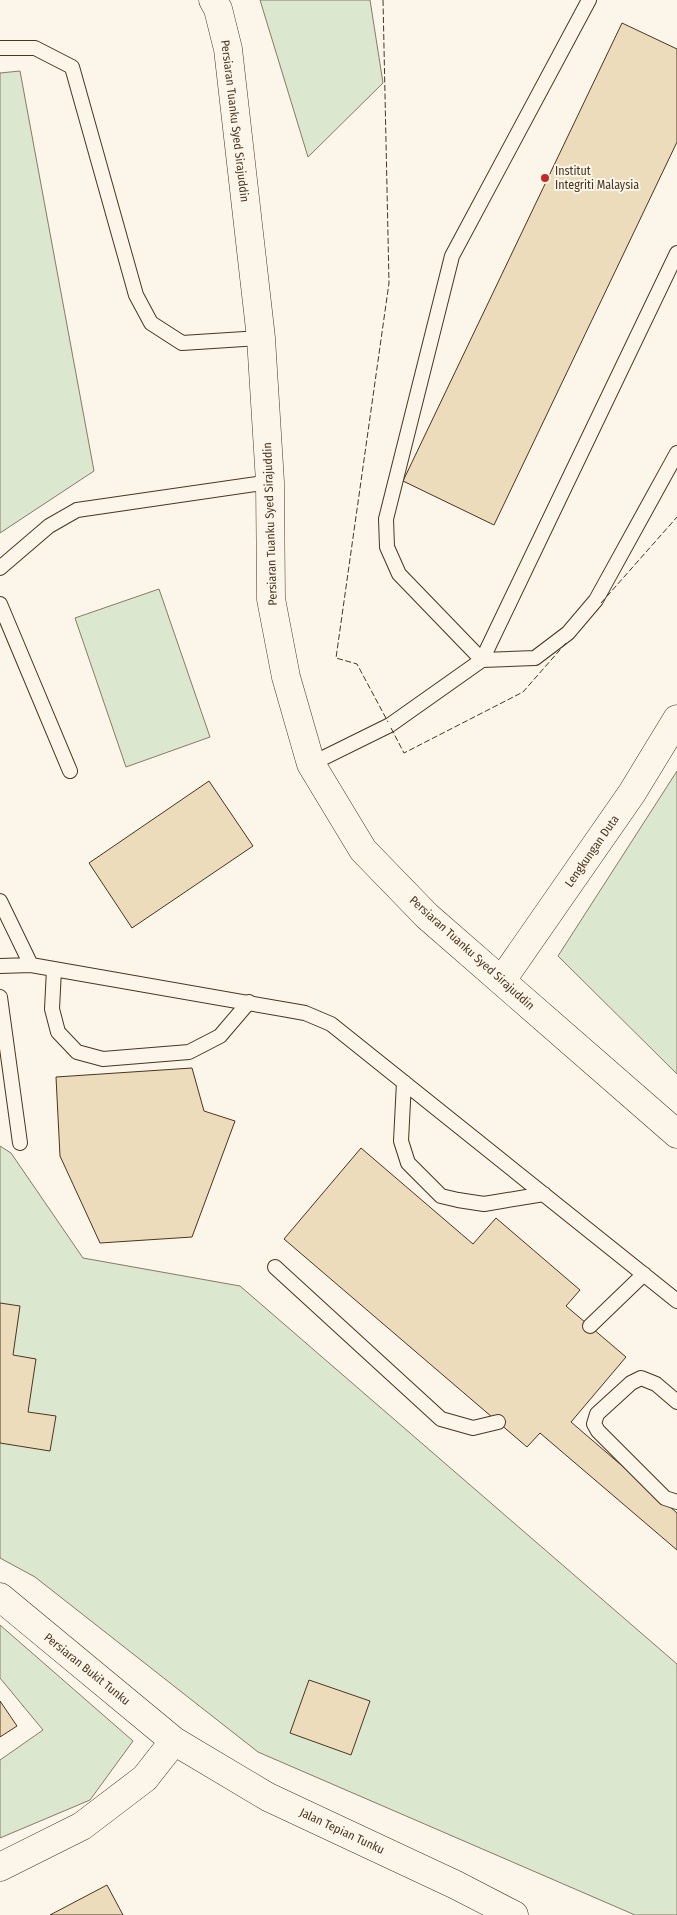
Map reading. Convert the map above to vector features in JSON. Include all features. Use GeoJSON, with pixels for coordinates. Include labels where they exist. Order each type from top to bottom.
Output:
{"type":"FeatureCollection","features":[{"type":"Feature","properties":{"kind":"street","name":"Persiaran Tuanku Syed Sirajuddin"},"geometry":{"type":"LineString","coordinates":[[212,0],[218,9],[228,49],[261,338],[270,482],[272,599],[286,677],[311,764],[363,850],[427,916],[677,1134]]}},
{"type":"Feature","properties":{"kind":"street","name":"Lengkungan Duta"},"geometry":{"type":"LineString","coordinates":[[502,980],[632,793],[677,719]]}},
{"type":"Feature","properties":{"kind":"street","name":"Persiaran Bukit Tunku"},"geometry":{"type":"LineString","coordinates":[[0,1597],[174,1741]]}},
{"type":"Feature","properties":{"kind":"street"},"geometry":{"type":"LineString","coordinates":[[0,1867],[82,1826],[145,1778],[174,1741]]}},
{"type":"Feature","properties":{"kind":"street","name":"Jalan Tepian Tunku"},"geometry":{"type":"LineString","coordinates":[[174,1741],[268,1797],[456,1885],[514,1915]]}},
{"type":"Feature","properties":{"kind":"lane"},"geometry":{"type":"LineString","coordinates":[[589,0],[452,256],[386,519],[387,547],[399,574],[482,660],[535,658],[568,633],[596,600],[677,453]]}},
{"type":"Feature","properties":{"kind":"lane"},"geometry":{"type":"LineString","coordinates":[[0,48],[35,48],[72,67],[136,295],[152,323],[182,343],[261,338]]}},
{"type":"Feature","properties":{"kind":"lane"},"geometry":{"type":"LineString","coordinates":[[311,764],[390,726],[482,660],[677,253]]}},
{"type":"Feature","properties":{"kind":"lane"},"geometry":{"type":"LineString","coordinates":[[0,568],[49,526],[77,510],[270,482]]}},
{"type":"Feature","properties":{"kind":"lane"},"geometry":{"type":"LineString","coordinates":[[0,604],[70,771]]}},
{"type":"Feature","properties":{"kind":"lane"},"geometry":{"type":"LineString","coordinates":[[0,901],[31,965]]}},
{"type":"Feature","properties":{"kind":"lane"},"geometry":{"type":"LineString","coordinates":[[0,966],[31,965],[249,1002],[305,1012],[331,1024],[677,1300]]}},
{"type":"Feature","properties":{"kind":"lane"},"geometry":{"type":"LineString","coordinates":[[54,969],[52,1009],[58,1032],[77,1052],[103,1059],[189,1052],[220,1036],[249,1002]]}},
{"type":"Feature","properties":{"kind":"lane"},"geometry":{"type":"LineString","coordinates":[[0,997],[20,1143]]}},
{"type":"Feature","properties":{"kind":"lane"},"geometry":{"type":"LineString","coordinates":[[404,1082],[401,1141],[408,1163],[441,1196],[484,1204],[544,1194]]}},
{"type":"Feature","properties":{"kind":"lane"},"geometry":{"type":"LineString","coordinates":[[274,1267],[441,1419],[473,1428],[498,1422]]}},
{"type":"Feature","properties":{"kind":"lane"},"geometry":{"type":"LineString","coordinates":[[590,1326],[644,1274]]}},
{"type":"Feature","properties":{"kind":"lane"},"geometry":{"type":"LineString","coordinates":[[677,1402],[656,1384],[641,1378],[632,1383],[597,1414],[594,1424],[598,1431],[665,1498],[677,1502]]}},
{"type":"Feature","properties":{"kind":"green space"},"geometry":{"type":"Polygon","coordinates":[[[260,0],[370,0],[383,83],[308,157],[260,0]]]}},
{"type":"Feature","properties":{"kind":"green space"},"geometry":{"type":"Polygon","coordinates":[[[20,71],[94,471],[0,533],[0,73],[20,71]]]}},
{"type":"Feature","properties":{"kind":"green space"},"geometry":{"type":"Polygon","coordinates":[[[159,589],[210,737],[126,767],[75,618],[159,589]]]}},
{"type":"Feature","properties":{"kind":"green space"},"geometry":{"type":"Polygon","coordinates":[[[677,771],[677,1074],[558,956],[677,771]]]}},
{"type":"Feature","properties":{"kind":"green space"},"geometry":{"type":"Polygon","coordinates":[[[0,1146],[11,1153],[83,1258],[240,1286],[677,1664],[677,1915],[635,1915],[258,1752],[35,1577],[0,1558],[0,1146]]]}},
{"type":"Feature","properties":{"kind":"green space"},"geometry":{"type":"Polygon","coordinates":[[[0,1625],[133,1741],[90,1800],[0,1838],[0,1760],[43,1730],[0,1678],[0,1625]]]}},
{"type":"Feature","properties":{"kind":"building"},"geometry":{"type":"Polygon","coordinates":[[[622,23],[677,49],[677,142],[494,525],[403,481],[622,23]]]}},
{"type":"Feature","properties":{"kind":"building"},"geometry":{"type":"Polygon","coordinates":[[[209,781],[253,846],[132,928],[89,863],[209,781]]]}},
{"type":"Feature","properties":{"kind":"building"},"geometry":{"type":"Polygon","coordinates":[[[192,1068],[204,1111],[235,1121],[192,1237],[100,1243],[60,1156],[56,1077],[192,1068]]]}},
{"type":"Feature","properties":{"kind":"building"},"geometry":{"type":"Polygon","coordinates":[[[361,1148],[473,1244],[496,1218],[580,1290],[566,1306],[626,1357],[571,1422],[677,1513],[677,1550],[540,1433],[527,1447],[284,1239],[361,1148]]]}},
{"type":"Feature","properties":{"kind":"building"},"geometry":{"type":"Polygon","coordinates":[[[0,1303],[20,1306],[13,1355],[36,1359],[28,1412],[56,1416],[50,1451],[0,1443],[0,1303]]]}},
{"type":"Feature","properties":{"kind":"building"},"geometry":{"type":"Polygon","coordinates":[[[309,1680],[370,1701],[351,1755],[290,1733],[309,1680]]]}},
{"type":"Feature","properties":{"kind":"building"},"geometry":{"type":"Polygon","coordinates":[[[0,1701],[17,1726],[0,1737],[0,1701]]]}},
{"type":"Feature","properties":{"kind":"building"},"geometry":{"type":"Polygon","coordinates":[[[107,1885],[123,1915],[50,1915],[107,1885]]]}},
{"type":"Feature","properties":{"kind":"fence"},"geometry":{"type":"LineString","coordinates":[[383,0],[389,283],[336,658],[357,664],[388,722]]}},
{"type":"Feature","properties":{"kind":"fence"},"geometry":{"type":"LineString","coordinates":[[601,603],[677,517]]}},
{"type":"Feature","properties":{"kind":"fence"},"geometry":{"type":"LineString","coordinates":[[391,728],[404,753],[523,692],[566,643]]}},
{"type":"Feature","properties":{"kind":"place","name":"Institut Integriti Malaysia"},"geometry":{"type":"Point","coordinates":[545,178]}}]}
